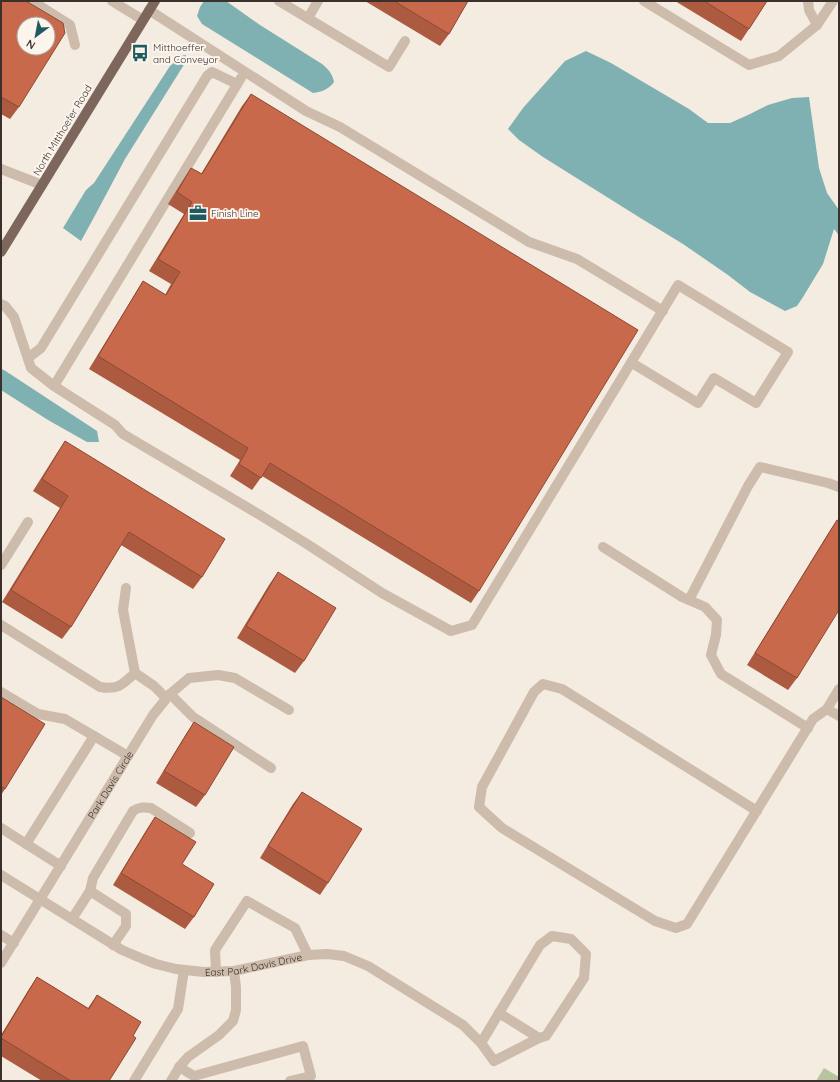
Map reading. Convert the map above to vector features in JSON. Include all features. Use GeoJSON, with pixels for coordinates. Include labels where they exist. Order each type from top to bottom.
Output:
{"type":"FeatureCollection","features":[{"type":"Feature","properties":{"kind":"main road"},"geometry":{"type":"LineString","coordinates":[[149,10],[155,1]]}},
{"type":"Feature","properties":{"kind":"main road","name":"North Mitthoefer Road"},"geometry":{"type":"LineString","coordinates":[[1,252],[149,10]]}},
{"type":"Feature","properties":{"kind":"street"},"geometry":{"type":"LineString","coordinates":[[32,1],[70,25],[75,45]]}},
{"type":"Feature","properties":{"kind":"street"},"geometry":{"type":"LineString","coordinates":[[112,1],[143,20]]}},
{"type":"Feature","properties":{"kind":"street"},"geometry":{"type":"LineString","coordinates":[[280,1],[389,67],[405,41]]}},
{"type":"Feature","properties":{"kind":"street"},"geometry":{"type":"LineString","coordinates":[[308,18],[318,1]]}},
{"type":"Feature","properties":{"kind":"street"},"geometry":{"type":"LineString","coordinates":[[644,1],[749,65],[779,56],[817,25],[833,1]]}},
{"type":"Feature","properties":{"kind":"street"},"geometry":{"type":"LineString","coordinates":[[808,1],[809,10],[817,25]]}},
{"type":"Feature","properties":{"kind":"street"},"geometry":{"type":"LineString","coordinates":[[149,10],[306,111],[340,127],[529,242],[577,259],[663,311]]}},
{"type":"Feature","properties":{"kind":"street"},"geometry":{"type":"LineString","coordinates":[[28,358],[41,348],[207,76],[212,72],[237,84]]}},
{"type":"Feature","properties":{"kind":"street"},"geometry":{"type":"LineString","coordinates":[[54,386],[245,72]]}},
{"type":"Feature","properties":{"kind":"street"},"geometry":{"type":"LineString","coordinates":[[1,169],[42,185]]}},
{"type":"Feature","properties":{"kind":"street"},"geometry":{"type":"LineString","coordinates":[[1,304],[5,306],[14,317],[31,368],[54,386],[116,425],[123,434],[260,515],[382,593],[451,631],[472,625],[678,285],[788,352],[756,403],[714,378],[698,404],[632,362]]}},
{"type":"Feature","properties":{"kind":"street"},"geometry":{"type":"LineString","coordinates":[[689,600],[748,486],[760,467],[839,486]]}},
{"type":"Feature","properties":{"kind":"street"},"geometry":{"type":"LineString","coordinates":[[1,565],[28,522]]}},
{"type":"Feature","properties":{"kind":"street"},"geometry":{"type":"LineString","coordinates":[[603,547],[682,597],[705,607],[717,620],[716,635],[711,654],[721,674],[808,728]]}},
{"type":"Feature","properties":{"kind":"street"},"geometry":{"type":"LineString","coordinates":[[126,588],[124,610],[135,673],[168,696],[193,717],[271,768]]}},
{"type":"Feature","properties":{"kind":"street"},"geometry":{"type":"LineString","coordinates":[[1,625],[100,687],[109,688],[121,686],[135,673]]}},
{"type":"Feature","properties":{"kind":"street","name":"Park Davis Circle"},"geometry":{"type":"LineString","coordinates":[[1,963],[153,715],[168,696],[188,678],[218,675],[235,678],[289,710]]}},
{"type":"Feature","properties":{"kind":"street"},"geometry":{"type":"LineString","coordinates":[[757,811],[562,689],[543,684],[534,692],[482,787],[479,806],[502,828],[655,920],[676,928],[688,924],[808,728],[813,719],[827,709],[839,689]]}},
{"type":"Feature","properties":{"kind":"street"},"geometry":{"type":"LineString","coordinates":[[1,692],[38,714],[65,718],[128,756]]}},
{"type":"Feature","properties":{"kind":"street"},"geometry":{"type":"LineString","coordinates":[[827,709],[839,716]]}},
{"type":"Feature","properties":{"kind":"street"},"geometry":{"type":"LineString","coordinates":[[26,844],[94,736]]}},
{"type":"Feature","properties":{"kind":"street"},"geometry":{"type":"LineString","coordinates":[[72,919],[90,891],[93,878],[133,812],[138,808],[150,808],[190,833]]}},
{"type":"Feature","properties":{"kind":"street"},"geometry":{"type":"LineString","coordinates":[[1,828],[61,866]]}},
{"type":"Feature","properties":{"kind":"street","name":"East Park Davis Drive"},"geometry":{"type":"LineString","coordinates":[[1,875],[113,945],[143,960],[184,970],[216,972],[234,971],[308,955],[327,954],[344,956],[368,966],[463,1025],[481,1043],[494,1061],[539,1038]]}},
{"type":"Feature","properties":{"kind":"street"},"geometry":{"type":"LineString","coordinates":[[90,891],[126,914],[126,926],[113,945]]}},
{"type":"Feature","properties":{"kind":"street"},"geometry":{"type":"LineString","coordinates":[[216,972],[215,950],[247,901],[295,928],[308,955]]}},
{"type":"Feature","properties":{"kind":"street"},"geometry":{"type":"LineString","coordinates":[[1,935],[14,942]]}},
{"type":"Feature","properties":{"kind":"street"},"geometry":{"type":"LineString","coordinates":[[481,1043],[499,1013],[540,945],[552,936],[571,939],[586,954],[584,978],[546,1036],[539,1038],[499,1013]]}},
{"type":"Feature","properties":{"kind":"street"},"geometry":{"type":"LineString","coordinates":[[134,1081],[178,1009],[184,970]]}},
{"type":"Feature","properties":{"kind":"street"},"geometry":{"type":"LineString","coordinates":[[171,1081],[179,1067],[188,1057],[233,1022],[236,1010],[234,971]]}},
{"type":"Feature","properties":{"kind":"street"},"geometry":{"type":"LineString","coordinates":[[179,1067],[194,1076],[302,1046],[311,1076],[290,1081]]}},
{"type":"Feature","properties":{"kind":"green space"},"geometry":{"type":"Polygon","coordinates":[[[824,1068],[839,1077],[839,1081],[816,1081],[824,1068]]]}},
{"type":"Feature","properties":{"kind":"water"},"geometry":{"type":"Polygon","coordinates":[[[204,1],[226,1],[260,25],[322,64],[330,72],[334,82],[325,90],[313,93],[202,24],[197,16],[204,1]]]}},
{"type":"Feature","properties":{"kind":"water"},"geometry":{"type":"Polygon","coordinates":[[[586,51],[611,63],[689,109],[708,123],[730,123],[768,105],[792,98],[809,97],[819,168],[827,193],[839,210],[839,233],[838,234],[834,229],[823,264],[797,306],[785,311],[750,292],[683,244],[543,157],[519,140],[508,129],[523,108],[565,61],[586,51]]]}},
{"type":"Feature","properties":{"kind":"water"},"geometry":{"type":"Polygon","coordinates":[[[186,55],[185,63],[125,159],[81,241],[63,228],[86,190],[94,183],[170,66],[181,56],[186,55]]]}},
{"type":"Feature","properties":{"kind":"water"},"geometry":{"type":"Polygon","coordinates":[[[1,369],[97,431],[99,442],[87,442],[48,420],[1,390],[1,369]]]}},
{"type":"Feature","properties":{"kind":"building"},"geometry":{"type":"Polygon","coordinates":[[[1,1],[26,1],[51,16],[16,16],[16,56],[51,56],[19,107],[1,97],[1,1]]]}},
{"type":"Feature","properties":{"kind":"building"},"geometry":{"type":"Polygon","coordinates":[[[394,1],[468,1],[449,34],[394,1]]]}},
{"type":"Feature","properties":{"kind":"building"},"geometry":{"type":"Polygon","coordinates":[[[704,1],[767,1],[749,29],[704,1]]]}},
{"type":"Feature","properties":{"kind":"building"},"geometry":{"type":"Polygon","coordinates":[[[56,19],[63,23],[65,33],[56,47],[56,19]]]}},
{"type":"Feature","properties":{"kind":"building"},"geometry":{"type":"Polygon","coordinates":[[[251,94],[638,330],[479,591],[270,463],[261,478],[239,464],[248,448],[98,356],[143,281],[166,295],[180,272],[158,259],[192,202],[177,192],[191,168],[202,174],[251,94]]]}},
{"type":"Feature","properties":{"kind":"building"},"geometry":{"type":"Polygon","coordinates":[[[65,441],[225,539],[202,577],[129,532],[71,627],[11,590],[68,496],[42,479],[65,441]]]}},
{"type":"Feature","properties":{"kind":"building"},"geometry":{"type":"Polygon","coordinates":[[[837,520],[839,521],[839,610],[797,678],[755,653],[837,520]]]}},
{"type":"Feature","properties":{"kind":"building"},"geometry":{"type":"Polygon","coordinates":[[[278,572],[336,608],[304,661],[246,626],[278,572]]]}},
{"type":"Feature","properties":{"kind":"building"},"geometry":{"type":"Polygon","coordinates":[[[1,697],[45,724],[5,789],[1,786],[1,697]]]}},
{"type":"Feature","properties":{"kind":"building"},"geometry":{"type":"Polygon","coordinates":[[[194,722],[234,747],[205,795],[164,771],[194,722]]]}},
{"type":"Feature","properties":{"kind":"building"},"geometry":{"type":"Polygon","coordinates":[[[302,792],[362,829],[328,883],[268,846],[302,792]]]}},
{"type":"Feature","properties":{"kind":"building"},"geometry":{"type":"Polygon","coordinates":[[[155,817],[196,842],[182,864],[214,884],[194,917],[121,873],[155,817]]]}},
{"type":"Feature","properties":{"kind":"building"},"geometry":{"type":"Polygon","coordinates":[[[37,977],[89,1009],[97,995],[141,1022],[133,1036],[136,1038],[109,1081],[71,1081],[1,1038],[37,977]]]}},
{"type":"Feature","properties":{"kind":"place","name":"Mitthoeffer and Conveyor"},"geometry":{"type":"Point","coordinates":[140,53]}},
{"type":"Feature","properties":{"kind":"place","name":"Finish Line"},"geometry":{"type":"Point","coordinates":[198,213]}}]}
